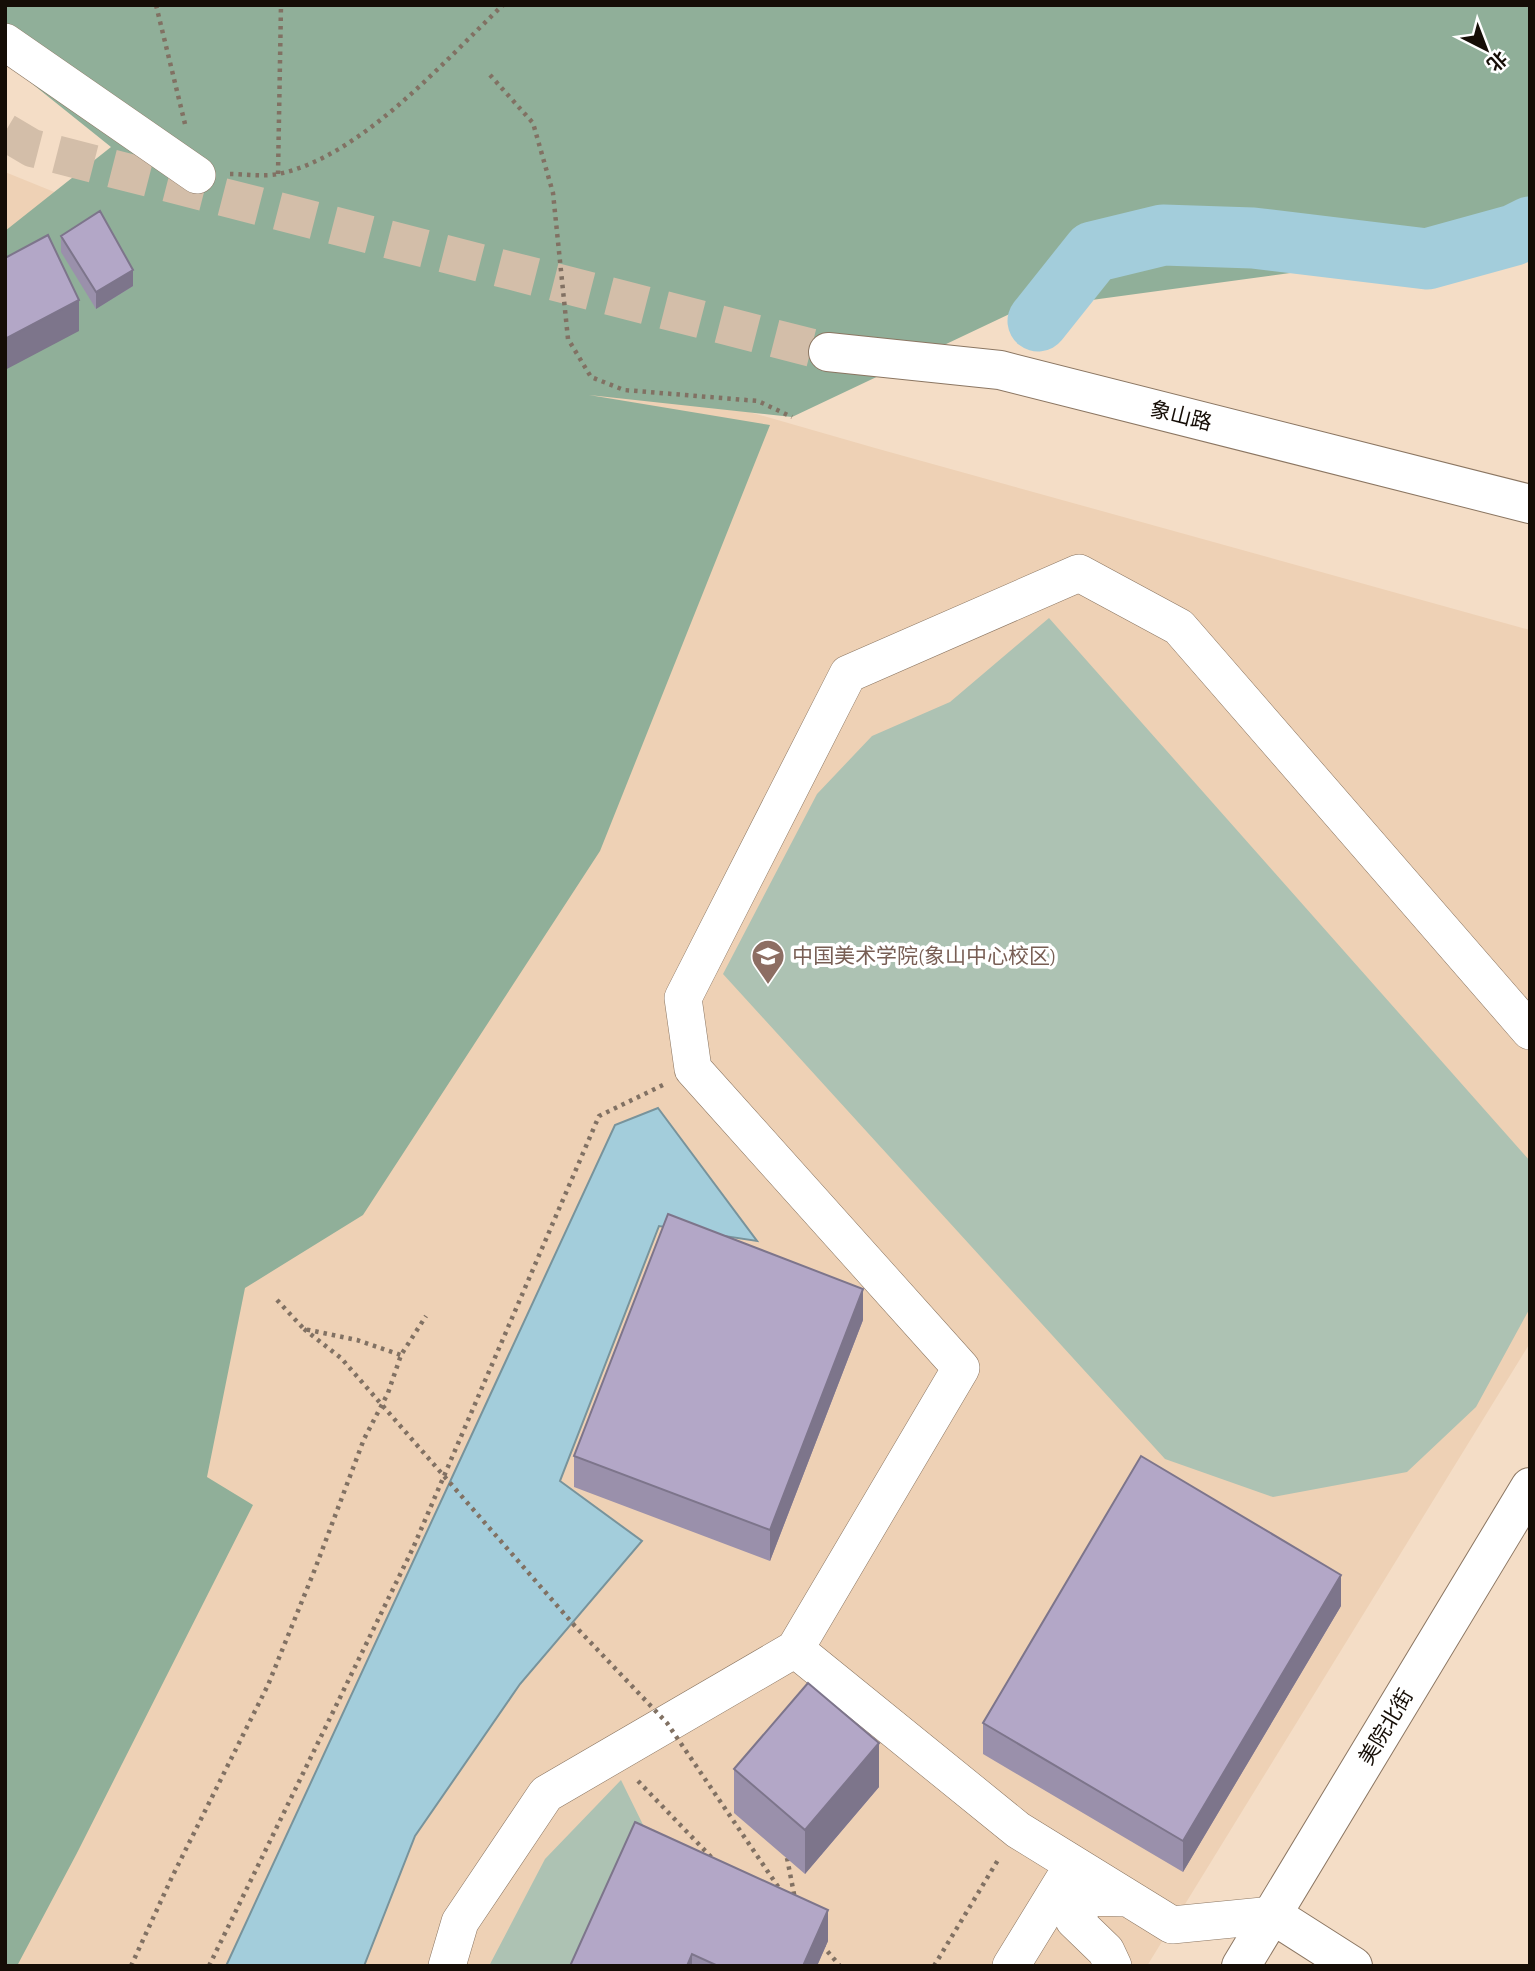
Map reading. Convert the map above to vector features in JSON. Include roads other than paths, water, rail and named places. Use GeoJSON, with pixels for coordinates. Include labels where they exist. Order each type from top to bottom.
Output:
{"type":"FeatureCollection","features":[{"type":"Feature","properties":{"kind":"main road","name":"象山路"},"geometry":{"type":"LineString","coordinates":[[828,352],[1000,370],[1530,505]]}},
{"type":"Feature","properties":{"kind":"main road","name":"美院北街"},"geometry":{"type":"LineString","coordinates":[[1241,1966],[1530,1487]]}},
{"type":"Feature","properties":{"kind":"main road"},"geometry":{"type":"LineString","coordinates":[[1273,1915],[1353,1966]]}},
{"type":"Feature","properties":{"kind":"street"},"geometry":{"type":"LineString","coordinates":[[5,42],[197,175]]}},
{"type":"Feature","properties":{"kind":"street"},"geometry":{"type":"LineString","coordinates":[[447,1966],[460,1922],[546,1794],[795,1649],[961,1368],[694,1069],[683,998],[848,674],[1079,573],[1179,627],[1530,1031]]}},
{"type":"Feature","properties":{"kind":"street"},"geometry":{"type":"LineString","coordinates":[[795,1649],[1018,1830],[1172,1925],[1273,1915]]}},
{"type":"Feature","properties":{"kind":"street"},"geometry":{"type":"LineString","coordinates":[[1011,1966],[1073,1865]]}},
{"type":"Feature","properties":{"kind":"street"},"geometry":{"type":"LineString","coordinates":[[1113,1966],[1106,1951],[1074,1920],[1088,1897],[1127,1898]]}},
{"type":"Feature","properties":{"kind":"water"},"geometry":{"type":"Polygon","coordinates":[[[658,1108],[757,1241],[659,1226],[560,1481],[642,1541],[520,1684],[415,1836],[364,1966],[226,1966],[615,1125],[658,1108]]]}},
{"type":"Feature","properties":{"kind":"waterway"},"geometry":{"type":"LineString","coordinates":[[1038,321],[1093,252],[1163,235],[1253,238],[1427,259],[1514,235],[1530,227]]}},
{"type":"Feature","properties":{"kind":"tunnel"},"geometry":{"type":"LineString","coordinates":[[5,132],[32,148],[828,352]]}},
{"type":"Feature","properties":{"kind":"place","name":"中国美术学院(象山中心校区)"},"geometry":{"type":"Point","coordinates":[768,986]}}]}
